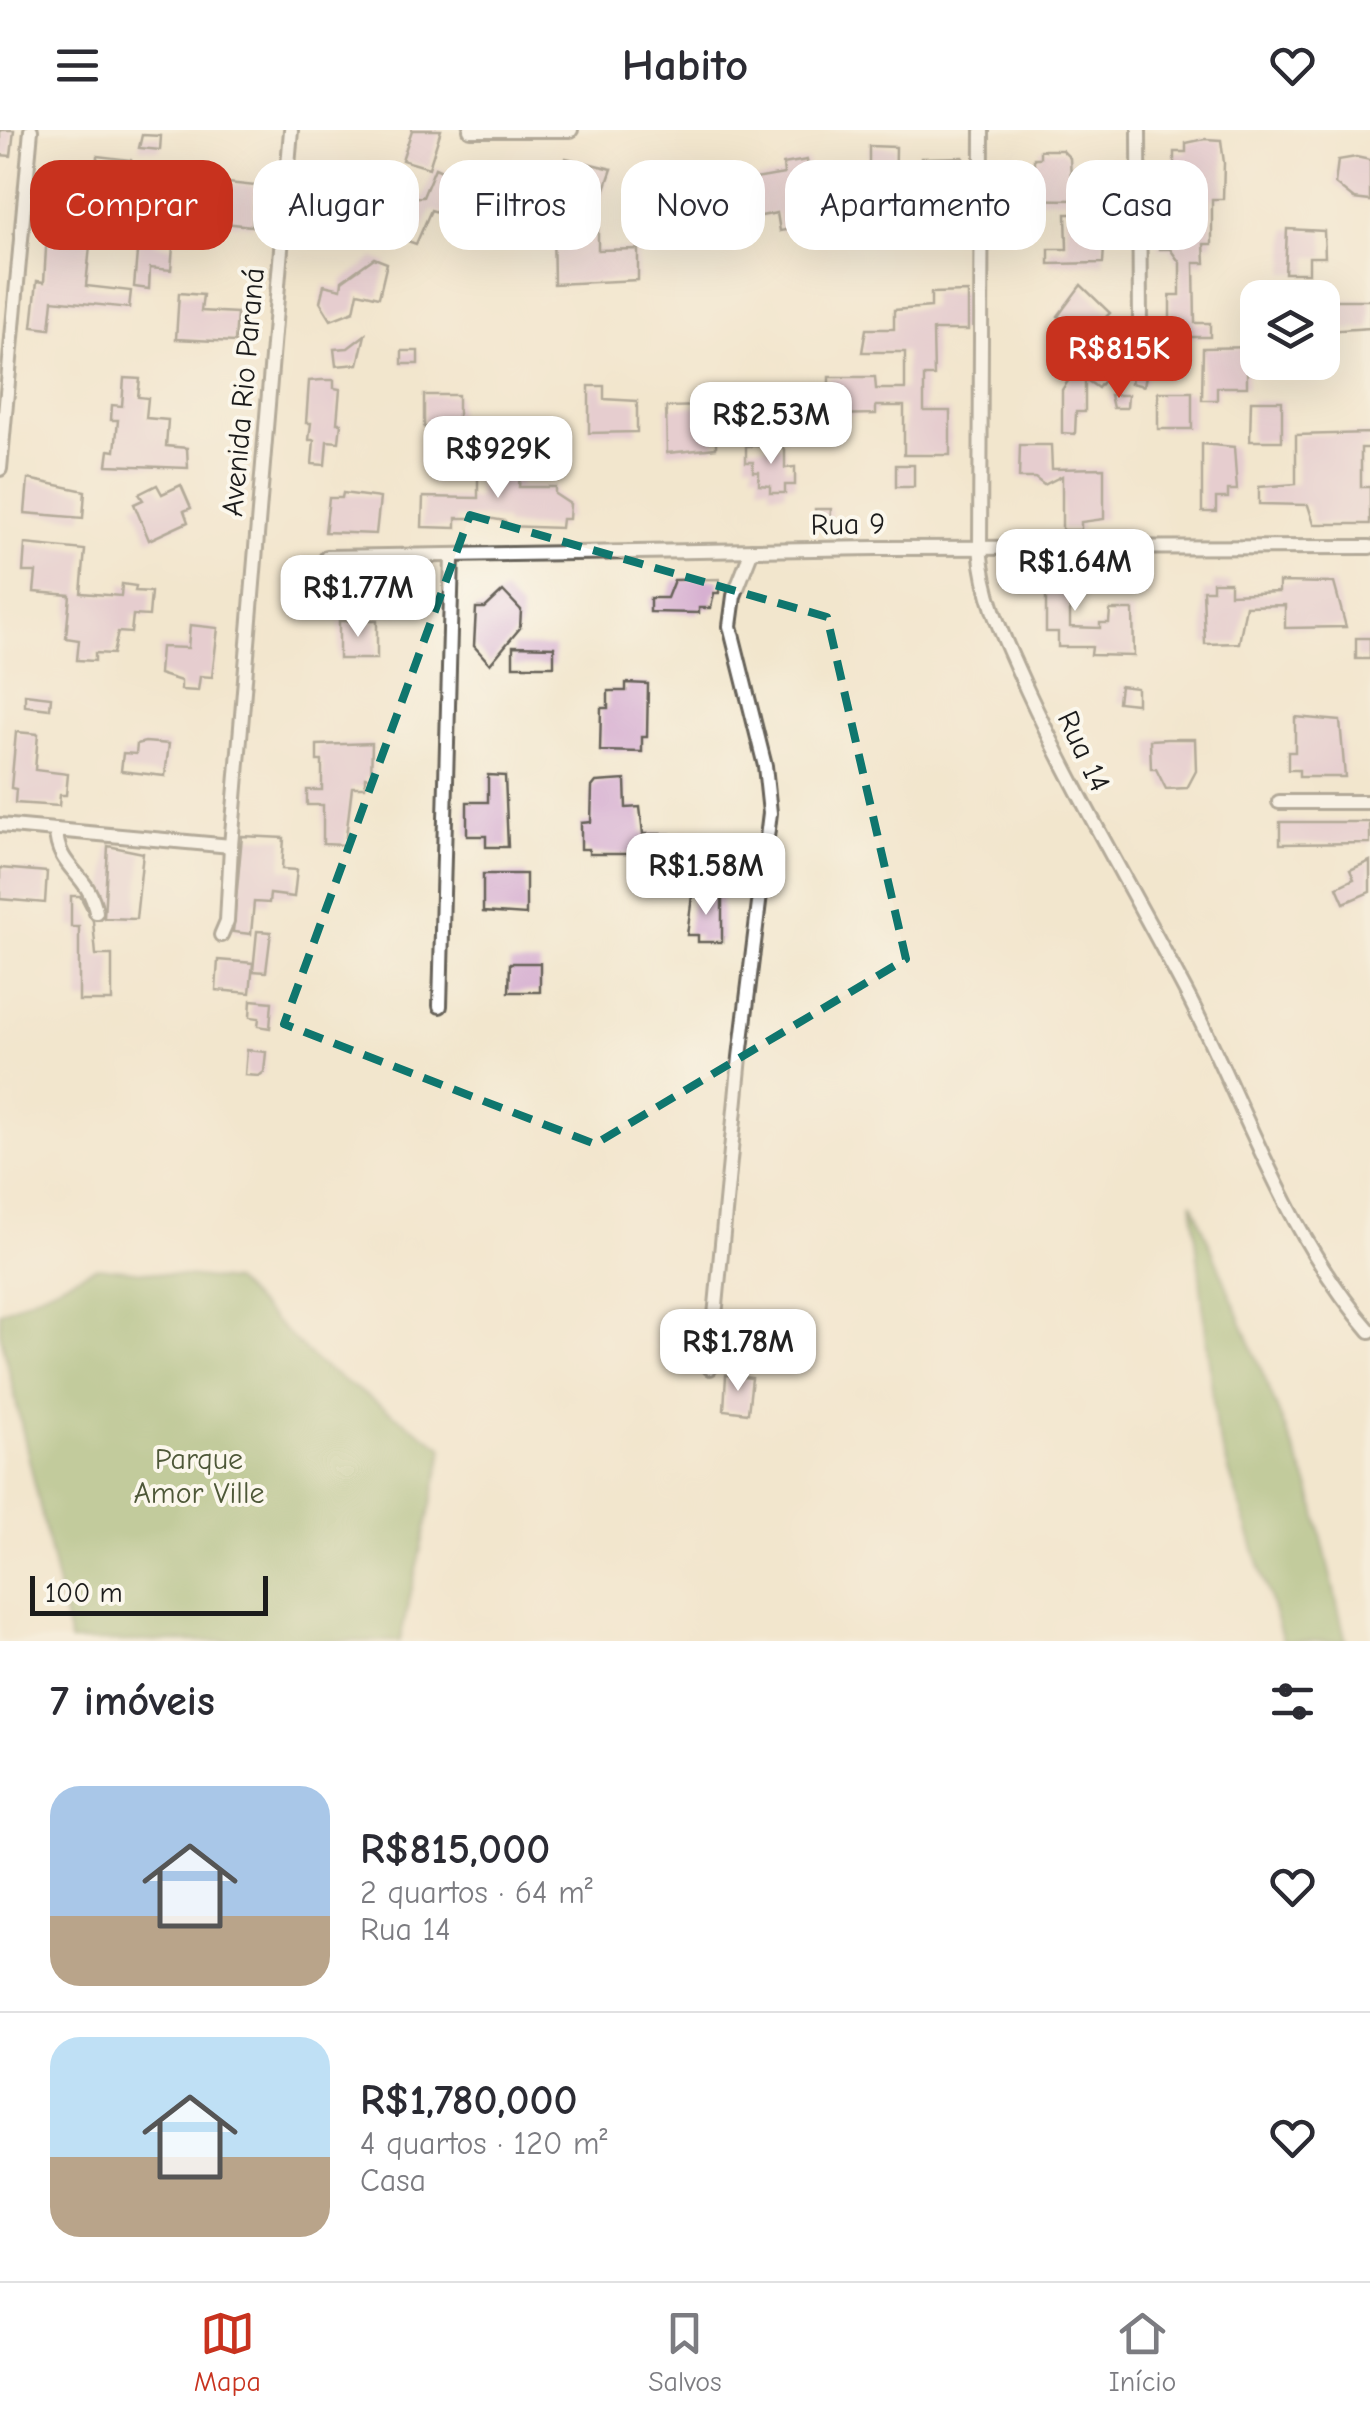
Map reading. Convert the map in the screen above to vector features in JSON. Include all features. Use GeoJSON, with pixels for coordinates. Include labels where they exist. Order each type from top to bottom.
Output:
{"type":"FeatureCollection","features":[{"type":"Feature","properties":{"kind":"street"},"geometry":{"type":"LineString","coordinates":[[0,469],[31,130]]}},
{"type":"Feature","properties":{"kind":"street","name":"Avenida Rio Paraná"},"geometry":{"type":"LineString","coordinates":[[221,935],[227,921],[291,130]]}},
{"type":"Feature","properties":{"kind":"street"},"geometry":{"type":"LineString","coordinates":[[470,130],[571,130]]}},
{"type":"Feature","properties":{"kind":"street","name":"Rua 14"},"geometry":{"type":"LineString","coordinates":[[982,130],[980,548],[984,591],[1070,784],[1186,991],[1327,1276],[1370,1331]]}},
{"type":"Feature","properties":{"kind":"street"},"geometry":{"type":"LineString","coordinates":[[1138,130],[1140,330]]}},
{"type":"Feature","properties":{"kind":"street","name":"Rua 9"},"geometry":{"type":"LineString","coordinates":[[328,557],[980,548],[1370,548]]}},
{"type":"Feature","properties":{"kind":"street"},"geometry":{"type":"LineString","coordinates":[[710,1368],[740,1057],[770,813],[766,766],[730,626],[734,596],[752,550]]}},
{"type":"Feature","properties":{"kind":"street"},"geometry":{"type":"LineString","coordinates":[[440,1006],[452,556]]}},
{"type":"Feature","properties":{"kind":"street"},"geometry":{"type":"LineString","coordinates":[[1280,802],[1370,802]]}},
{"type":"Feature","properties":{"kind":"street"},"geometry":{"type":"LineString","coordinates":[[0,824],[231,846]]}},
{"type":"Feature","properties":{"kind":"street"},"geometry":{"type":"LineString","coordinates":[[56,830],[60,858],[88,883],[96,912]]}},
{"type":"Feature","properties":{"kind":"highlighted area"},"geometry":{"type":"Polygon","coordinates":[[[470,515],[827,617],[906,959],[595,1144],[284,1024],[470,515]]]}},
{"type":"Feature","properties":{"kind":"green space"},"geometry":{"type":"Polygon","coordinates":[[[1192,1201],[1311,1491],[1346,1641],[1283,1641],[1216,1430],[1192,1201]]]}},
{"type":"Feature","properties":{"kind":"green space","name":"Parque Amor Ville"},"geometry":{"type":"Polygon","coordinates":[[[97,1267],[233,1281],[319,1364],[444,1448],[400,1641],[70,1641],[0,1331],[0,1312],[97,1267]]]}},
{"type":"Feature","properties":{"kind":"building"},"geometry":{"type":"Polygon","coordinates":[[[0,130],[14,130],[11,156],[0,155],[0,130]]]}},
{"type":"Feature","properties":{"kind":"building"},"geometry":{"type":"Polygon","coordinates":[[[412,130],[441,130],[429,168],[419,165],[419,160],[402,160],[412,130]]]}},
{"type":"Feature","properties":{"kind":"building"},"geometry":{"type":"Polygon","coordinates":[[[142,135],[161,136],[160,150],[139,148],[142,135]]]}},
{"type":"Feature","properties":{"kind":"building"},"geometry":{"type":"Polygon","coordinates":[[[1221,140],[1223,199],[1212,199],[1212,244],[1208,244],[1208,160],[1174,160],[1174,152],[1186,152],[1186,143],[1221,140]]]}},
{"type":"Feature","properties":{"kind":"building"},"geometry":{"type":"Polygon","coordinates":[[[869,146],[896,147],[896,160],[869,160],[869,146]]]}},
{"type":"Feature","properties":{"kind":"building"},"geometry":{"type":"Polygon","coordinates":[[[1040,150],[1062,150],[1070,158],[1066,160],[1066,200],[1046,200],[1046,160],[1034,160],[1040,158],[1040,150]]]}},
{"type":"Feature","properties":{"kind":"building"},"geometry":{"type":"Polygon","coordinates":[[[97,156],[131,160],[97,160],[97,156]]]}},
{"type":"Feature","properties":{"kind":"building"},"geometry":{"type":"Polygon","coordinates":[[[963,157],[963,160],[921,160],[963,157]]]}},
{"type":"Feature","properties":{"kind":"building"},"geometry":{"type":"Polygon","coordinates":[[[1338,160],[1370,160],[1370,201],[1354,199],[1335,184],[1338,160]]]}},
{"type":"Feature","properties":{"kind":"building"},"geometry":{"type":"Polygon","coordinates":[[[785,164],[785,230],[780,231],[777,213],[765,215],[765,177],[784,174],[785,164]]]}},
{"type":"Feature","properties":{"kind":"building"},"geometry":{"type":"Polygon","coordinates":[[[601,166],[612,169],[601,200],[601,166]]]}},
{"type":"Feature","properties":{"kind":"building"},"geometry":{"type":"Polygon","coordinates":[[[435,168],[439,170],[439,213],[431,210],[419,237],[419,197],[423,197],[435,168]]]}},
{"type":"Feature","properties":{"kind":"building"},"geometry":{"type":"Polygon","coordinates":[[[233,184],[253,186],[252,226],[233,224],[233,184]]]}},
{"type":"Feature","properties":{"kind":"building"},"geometry":{"type":"Polygon","coordinates":[[[1287,229],[1324,231],[1325,257],[1309,257],[1309,273],[1285,273],[1287,229]]]}},
{"type":"Feature","properties":{"kind":"building"},"geometry":{"type":"Polygon","coordinates":[[[1049,249],[1104,250],[1103,263],[1049,264],[1049,249]]]}},
{"type":"Feature","properties":{"kind":"building"},"geometry":{"type":"Polygon","coordinates":[[[46,250],[90,250],[86,286],[131,291],[129,308],[53,300],[50,329],[32,327],[37,281],[44,282],[46,250]]]}},
{"type":"Feature","properties":{"kind":"building"},"geometry":{"type":"Polygon","coordinates":[[[137,250],[173,250],[171,270],[150,268],[149,289],[134,287],[137,250]]]}},
{"type":"Feature","properties":{"kind":"building"},"geometry":{"type":"Polygon","coordinates":[[[553,250],[638,250],[638,280],[554,284],[553,250]]]}},
{"type":"Feature","properties":{"kind":"building"},"geometry":{"type":"Polygon","coordinates":[[[1171,250],[1204,250],[1205,263],[1194,263],[1195,323],[1210,323],[1210,337],[1170,337],[1170,295],[1180,295],[1180,263],[1171,250]]]}},
{"type":"Feature","properties":{"kind":"building"},"geometry":{"type":"Polygon","coordinates":[[[374,258],[387,263],[379,297],[358,292],[354,311],[331,320],[320,302],[324,285],[341,289],[342,281],[374,258]]]}},
{"type":"Feature","properties":{"kind":"building"},"geometry":{"type":"Polygon","coordinates":[[[1081,285],[1110,313],[1083,340],[1058,316],[1081,285]]]}},
{"type":"Feature","properties":{"kind":"building"},"geometry":{"type":"Polygon","coordinates":[[[968,292],[968,330],[933,330],[934,376],[924,376],[924,411],[950,411],[950,455],[904,455],[904,406],[876,406],[876,414],[829,415],[829,403],[817,404],[817,389],[829,389],[829,377],[875,377],[876,389],[905,389],[905,352],[862,352],[866,329],[894,329],[894,310],[931,307],[931,293],[968,292]]]}},
{"type":"Feature","properties":{"kind":"building"},"geometry":{"type":"Polygon","coordinates":[[[179,293],[203,295],[201,311],[237,313],[235,342],[176,339],[179,293]]]}},
{"type":"Feature","properties":{"kind":"building"},"geometry":{"type":"Polygon","coordinates":[[[1340,300],[1370,300],[1370,328],[1340,330],[1340,300]]]}},
{"type":"Feature","properties":{"kind":"building"},"geometry":{"type":"Polygon","coordinates":[[[365,335],[358,364],[336,366],[334,349],[348,348],[365,335]]]}},
{"type":"Feature","properties":{"kind":"building"},"geometry":{"type":"Polygon","coordinates":[[[1091,347],[1111,362],[1108,364],[1116,365],[1098,388],[1085,379],[1085,412],[1076,412],[1075,434],[1062,433],[1062,390],[1091,347]]]}},
{"type":"Feature","properties":{"kind":"building"},"geometry":{"type":"Polygon","coordinates":[[[1240,347],[1240,380],[1247,380],[1247,387],[1217,387],[1217,400],[1202,400],[1203,348],[1240,347]]]}},
{"type":"Feature","properties":{"kind":"building"},"geometry":{"type":"Polygon","coordinates":[[[402,351],[418,351],[418,364],[402,364],[402,351]]]}},
{"type":"Feature","properties":{"kind":"building"},"geometry":{"type":"Polygon","coordinates":[[[1134,369],[1147,371],[1144,386],[1131,383],[1134,369]]]}},
{"type":"Feature","properties":{"kind":"building"},"geometry":{"type":"Polygon","coordinates":[[[124,378],[140,379],[138,397],[148,398],[146,418],[168,420],[166,446],[187,448],[188,468],[107,465],[109,450],[115,451],[118,420],[111,420],[112,405],[122,406],[124,378]]]}},
{"type":"Feature","properties":{"kind":"building"},"geometry":{"type":"Polygon","coordinates":[[[334,380],[334,388],[340,389],[339,442],[327,441],[325,465],[312,464],[314,440],[309,440],[311,423],[306,423],[309,381],[334,380]]]}},
{"type":"Feature","properties":{"kind":"building"},"geometry":{"type":"Polygon","coordinates":[[[589,386],[604,386],[604,399],[637,401],[637,432],[589,433],[589,386]]]}},
{"type":"Feature","properties":{"kind":"building"},"geometry":{"type":"Polygon","coordinates":[[[1158,392],[1192,392],[1192,429],[1158,429],[1158,392]]]}},
{"type":"Feature","properties":{"kind":"building"},"geometry":{"type":"Polygon","coordinates":[[[424,395],[458,395],[458,428],[424,427],[424,395]]]}},
{"type":"Feature","properties":{"kind":"building"},"geometry":{"type":"Polygon","coordinates":[[[1110,395],[1128,395],[1127,408],[1113,408],[1110,395]]]}},
{"type":"Feature","properties":{"kind":"building"},"geometry":{"type":"Polygon","coordinates":[[[778,401],[795,402],[795,416],[778,416],[778,401]]]}},
{"type":"Feature","properties":{"kind":"building"},"geometry":{"type":"Polygon","coordinates":[[[1251,401],[1282,401],[1282,441],[1250,441],[1251,401]]]}},
{"type":"Feature","properties":{"kind":"building"},"geometry":{"type":"Polygon","coordinates":[[[706,406],[707,428],[716,428],[716,448],[667,453],[666,407],[706,406]]]}},
{"type":"Feature","properties":{"kind":"building"},"geometry":{"type":"Polygon","coordinates":[[[1370,433],[1370,448],[1361,448],[1361,487],[1370,487],[1370,524],[1314,524],[1308,505],[1259,504],[1259,487],[1296,484],[1296,435],[1370,433]]]}},
{"type":"Feature","properties":{"kind":"building"},"geometry":{"type":"Polygon","coordinates":[[[1202,444],[1234,447],[1237,490],[1228,490],[1228,498],[1216,498],[1216,512],[1202,512],[1202,444]]]}},
{"type":"Feature","properties":{"kind":"building"},"geometry":{"type":"Polygon","coordinates":[[[1020,445],[1051,445],[1052,469],[1104,468],[1104,519],[1081,522],[1081,530],[1062,530],[1062,476],[1044,485],[1035,478],[1019,478],[1020,445]]]}},
{"type":"Feature","properties":{"kind":"building"},"geometry":{"type":"Polygon","coordinates":[[[746,446],[780,446],[785,450],[785,468],[795,467],[795,485],[785,485],[785,493],[770,493],[770,486],[759,485],[759,472],[753,472],[753,462],[746,462],[746,446]]]}},
{"type":"Feature","properties":{"kind":"building"},"geometry":{"type":"Polygon","coordinates":[[[471,449],[494,450],[495,473],[520,473],[519,487],[555,487],[555,494],[570,504],[569,519],[562,519],[561,528],[505,526],[505,521],[488,518],[456,518],[456,528],[422,527],[423,497],[478,498],[478,462],[471,462],[471,449]]]}},
{"type":"Feature","properties":{"kind":"building"},"geometry":{"type":"Polygon","coordinates":[[[896,465],[914,465],[914,487],[896,487],[896,465]]]}},
{"type":"Feature","properties":{"kind":"building"},"geometry":{"type":"Polygon","coordinates":[[[28,479],[85,491],[83,518],[25,513],[28,479]]]}},
{"type":"Feature","properties":{"kind":"building"},"geometry":{"type":"Polygon","coordinates":[[[157,485],[162,494],[181,485],[191,508],[184,511],[188,522],[149,540],[134,504],[143,500],[139,494],[157,485]]]}},
{"type":"Feature","properties":{"kind":"building"},"geometry":{"type":"Polygon","coordinates":[[[343,493],[380,498],[376,534],[325,532],[329,498],[342,498],[343,493]]]}},
{"type":"Feature","properties":{"kind":"building"},"geometry":{"type":"Polygon","coordinates":[[[815,509],[831,509],[830,529],[816,529],[815,509]]]}},
{"type":"Feature","properties":{"kind":"building"},"geometry":{"type":"Polygon","coordinates":[[[25,544],[85,550],[81,593],[121,596],[122,584],[136,586],[135,591],[151,592],[149,616],[133,615],[131,633],[118,632],[113,654],[95,653],[95,661],[77,660],[79,640],[66,638],[70,595],[34,592],[36,572],[23,572],[25,544]]]}},
{"type":"Feature","properties":{"kind":"building"},"geometry":{"type":"Polygon","coordinates":[[[1005,568],[1070,570],[1070,627],[1100,628],[1100,623],[1109,623],[1110,610],[1133,610],[1134,656],[1091,655],[1092,647],[1058,647],[1058,632],[1046,632],[1046,594],[1021,591],[1021,582],[1005,582],[1005,568]]]}},
{"type":"Feature","properties":{"kind":"building"},"geometry":{"type":"Polygon","coordinates":[[[1115,569],[1133,569],[1133,582],[1116,582],[1115,569]]]}},
{"type":"Feature","properties":{"kind":"building"},"geometry":{"type":"Polygon","coordinates":[[[719,579],[719,593],[714,593],[711,608],[699,608],[699,613],[650,612],[650,598],[667,598],[674,580],[719,579]]]}},
{"type":"Feature","properties":{"kind":"building"},"geometry":{"type":"Polygon","coordinates":[[[1213,582],[1230,582],[1230,594],[1279,592],[1279,582],[1334,583],[1346,627],[1285,628],[1285,605],[1246,606],[1239,643],[1205,644],[1203,590],[1213,590],[1213,582]]]}},
{"type":"Feature","properties":{"kind":"building"},"geometry":{"type":"Polygon","coordinates":[[[503,591],[521,610],[520,628],[490,664],[474,646],[476,608],[485,608],[503,591]]]}},
{"type":"Feature","properties":{"kind":"building"},"geometry":{"type":"Polygon","coordinates":[[[339,621],[377,621],[377,659],[339,659],[339,621]]]}},
{"type":"Feature","properties":{"kind":"building"},"geometry":{"type":"Polygon","coordinates":[[[190,625],[218,628],[212,677],[200,676],[198,691],[181,690],[181,681],[159,674],[161,647],[188,648],[190,625]]]}},
{"type":"Feature","properties":{"kind":"building"},"geometry":{"type":"Polygon","coordinates":[[[1356,638],[1370,638],[1370,659],[1356,659],[1356,638]]]}},
{"type":"Feature","properties":{"kind":"building"},"geometry":{"type":"Polygon","coordinates":[[[513,646],[554,647],[554,666],[513,666],[513,646]]]}},
{"type":"Feature","properties":{"kind":"building"},"geometry":{"type":"Polygon","coordinates":[[[626,683],[648,684],[647,737],[642,737],[642,752],[600,751],[601,708],[608,708],[608,691],[626,691],[626,683]]]}},
{"type":"Feature","properties":{"kind":"building"},"geometry":{"type":"Polygon","coordinates":[[[1120,686],[1137,688],[1137,704],[1118,702],[1120,686]]]}},
{"type":"Feature","properties":{"kind":"building"},"geometry":{"type":"Polygon","coordinates":[[[25,694],[51,697],[50,709],[25,706],[25,694]]]}},
{"type":"Feature","properties":{"kind":"building"},"geometry":{"type":"Polygon","coordinates":[[[1295,717],[1340,721],[1345,777],[1299,777],[1299,770],[1288,770],[1288,752],[1295,752],[1295,717]]]}},
{"type":"Feature","properties":{"kind":"building"},"geometry":{"type":"Polygon","coordinates":[[[16,732],[38,734],[35,770],[68,774],[66,795],[60,795],[59,806],[15,803],[16,789],[11,788],[16,732]]]}},
{"type":"Feature","properties":{"kind":"building"},"geometry":{"type":"Polygon","coordinates":[[[1195,739],[1196,771],[1187,788],[1166,789],[1156,769],[1151,769],[1150,740],[1195,739]]]}},
{"type":"Feature","properties":{"kind":"building"},"geometry":{"type":"Polygon","coordinates":[[[372,743],[371,778],[365,777],[365,787],[352,787],[345,845],[323,844],[323,805],[307,805],[307,790],[322,790],[322,761],[317,761],[317,745],[372,743]]]}},
{"type":"Feature","properties":{"kind":"building"},"geometry":{"type":"Polygon","coordinates":[[[137,744],[169,744],[165,776],[121,771],[123,753],[136,754],[137,744]]]}},
{"type":"Feature","properties":{"kind":"building"},"geometry":{"type":"Polygon","coordinates":[[[488,775],[505,776],[508,847],[486,847],[486,836],[467,836],[467,802],[488,802],[488,775]]]}},
{"type":"Feature","properties":{"kind":"building"},"geometry":{"type":"Polygon","coordinates":[[[625,780],[626,808],[640,807],[643,834],[670,834],[670,854],[589,854],[589,849],[581,849],[581,823],[591,822],[592,787],[596,782],[625,780]]]}},
{"type":"Feature","properties":{"kind":"building"},"geometry":{"type":"Polygon","coordinates":[[[1280,822],[1370,822],[1370,843],[1280,844],[1280,822]]]}},
{"type":"Feature","properties":{"kind":"building"},"geometry":{"type":"Polygon","coordinates":[[[242,836],[284,838],[282,869],[297,870],[294,897],[270,894],[269,903],[254,902],[251,934],[233,932],[242,836]]]}},
{"type":"Feature","properties":{"kind":"building"},"geometry":{"type":"Polygon","coordinates":[[[108,846],[143,853],[136,919],[104,918],[108,846]]]}},
{"type":"Feature","properties":{"kind":"building"},"geometry":{"type":"Polygon","coordinates":[[[1370,861],[1370,892],[1344,903],[1337,887],[1354,879],[1350,870],[1370,861]]]}},
{"type":"Feature","properties":{"kind":"building"},"geometry":{"type":"Polygon","coordinates":[[[0,868],[47,872],[45,903],[0,899],[0,868]]]}},
{"type":"Feature","properties":{"kind":"building"},"geometry":{"type":"Polygon","coordinates":[[[483,874],[526,874],[526,915],[483,912],[483,874]]]}},
{"type":"Feature","properties":{"kind":"building"},"geometry":{"type":"Polygon","coordinates":[[[722,895],[722,942],[698,942],[698,935],[687,935],[692,896],[722,895]]]}},
{"type":"Feature","properties":{"kind":"building"},"geometry":{"type":"Polygon","coordinates":[[[71,896],[80,896],[93,921],[96,955],[112,955],[112,1001],[79,1001],[79,927],[71,927],[71,896]]]}},
{"type":"Feature","properties":{"kind":"building"},"geometry":{"type":"Polygon","coordinates":[[[257,931],[271,932],[266,972],[253,971],[257,931]]]}},
{"type":"Feature","properties":{"kind":"building"},"geometry":{"type":"Polygon","coordinates":[[[218,960],[253,963],[250,993],[216,990],[218,960]]]}},
{"type":"Feature","properties":{"kind":"building"},"geometry":{"type":"Polygon","coordinates":[[[510,963],[540,963],[540,992],[509,992],[510,963]]]}},
{"type":"Feature","properties":{"kind":"building"},"geometry":{"type":"Polygon","coordinates":[[[251,1000],[272,1002],[270,1028],[258,1026],[259,1018],[250,1017],[251,1000]]]}},
{"type":"Feature","properties":{"kind":"building"},"geometry":{"type":"Polygon","coordinates":[[[247,1050],[266,1052],[264,1072],[259,1076],[245,1075],[247,1050]]]}},
{"type":"Feature","properties":{"kind":"building"},"geometry":{"type":"Polygon","coordinates":[[[786,1346],[787,1352],[792,1352],[793,1368],[770,1372],[769,1353],[775,1353],[775,1347],[786,1346]]]}},
{"type":"Feature","properties":{"kind":"building"},"geometry":{"type":"Polygon","coordinates":[[[726,1375],[752,1378],[748,1413],[724,1410],[726,1375]]]}}]}
